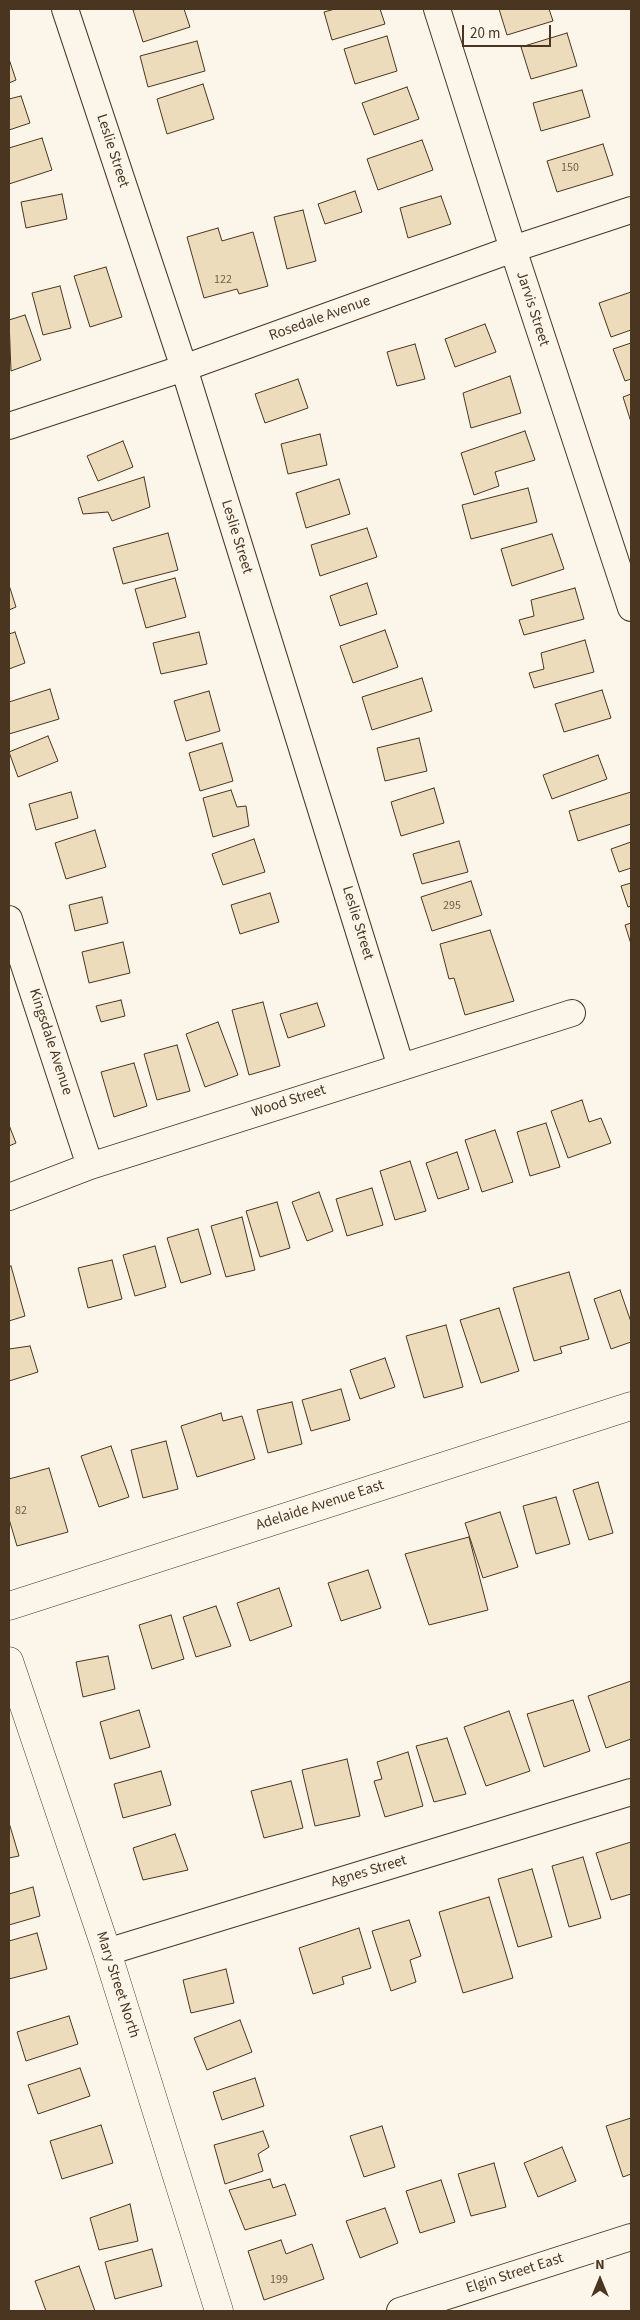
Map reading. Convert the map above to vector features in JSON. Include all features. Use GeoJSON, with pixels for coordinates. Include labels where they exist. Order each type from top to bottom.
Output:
{"type":"FeatureCollection","features":[{"type":"Feature","properties":{"kind":"street","name":"Leslie Street"},"geometry":{"type":"LineString","coordinates":[[65,9],[184,368],[401,1066]]}},
{"type":"Feature","properties":{"kind":"street","name":"Jarvis Street"},"geometry":{"type":"LineString","coordinates":[[437,9],[513,249],[631,608]]}},
{"type":"Feature","properties":{"kind":"street","name":"Rosedale Avenue"},"geometry":{"type":"LineString","coordinates":[[9,426],[184,368],[513,249],[631,210]]}},
{"type":"Feature","properties":{"kind":"street","name":"Kingsdale Avenue"},"geometry":{"type":"LineString","coordinates":[[9,919],[90,1166]]}},
{"type":"Feature","properties":{"kind":"street","name":"Wood Street"},"geometry":{"type":"LineString","coordinates":[[9,1197],[90,1166],[572,1013]]}},
{"type":"Feature","properties":{"kind":"street","name":"Adelaide Avenue East"},"geometry":{"type":"LineString","coordinates":[[9,1606],[631,1406]]}},
{"type":"Feature","properties":{"kind":"street","name":"Mary Street North"},"geometry":{"type":"LineString","coordinates":[[9,1661],[107,1952],[219,2311]]}},
{"type":"Feature","properties":{"kind":"street","name":"Agnes Street"},"geometry":{"type":"LineString","coordinates":[[107,1952],[631,1792]]}},
{"type":"Feature","properties":{"kind":"street","name":"Elgin Street East"},"geometry":{"type":"LineString","coordinates":[[400,2311],[631,2237]]}},
{"type":"Feature","properties":{"kind":"building"},"geometry":{"type":"Polygon","coordinates":[[[184,9],[190,27],[143,42],[133,10],[184,9]]]}},
{"type":"Feature","properties":{"kind":"building"},"geometry":{"type":"Polygon","coordinates":[[[335,9],[380,9],[385,24],[332,40],[324,12],[335,9]]]}},
{"type":"Feature","properties":{"kind":"building"},"geometry":{"type":"Polygon","coordinates":[[[499,9],[549,9],[553,21],[507,35],[499,9]]]}},
{"type":"Feature","properties":{"kind":"building"},"geometry":{"type":"Polygon","coordinates":[[[567,33],[577,66],[531,79],[521,47],[567,33]]]}},
{"type":"Feature","properties":{"kind":"building"},"geometry":{"type":"Polygon","coordinates":[[[387,36],[397,71],[355,84],[344,49],[387,36]]]}},
{"type":"Feature","properties":{"kind":"building"},"geometry":{"type":"Polygon","coordinates":[[[197,41],[205,71],[148,87],[140,56],[197,41]]]}},
{"type":"Feature","properties":{"kind":"building"},"geometry":{"type":"Polygon","coordinates":[[[9,59],[16,80],[9,83],[9,59]]]}},
{"type":"Feature","properties":{"kind":"building"},"geometry":{"type":"Polygon","coordinates":[[[203,84],[214,119],[167,134],[157,99],[203,84]]]}},
{"type":"Feature","properties":{"kind":"building"},"geometry":{"type":"Polygon","coordinates":[[[407,87],[419,119],[374,135],[362,103],[407,87]]]}},
{"type":"Feature","properties":{"kind":"building"},"geometry":{"type":"Polygon","coordinates":[[[582,90],[590,117],[541,131],[533,103],[582,90]]]}},
{"type":"Feature","properties":{"kind":"building"},"geometry":{"type":"Polygon","coordinates":[[[21,96],[30,123],[9,130],[9,99],[21,96]]]}},
{"type":"Feature","properties":{"kind":"building"},"geometry":{"type":"Polygon","coordinates":[[[42,138],[52,170],[9,184],[9,148],[42,138]]]}},
{"type":"Feature","properties":{"kind":"building"},"geometry":{"type":"Polygon","coordinates":[[[422,140],[433,170],[378,190],[367,159],[422,140]]]}},
{"type":"Feature","properties":{"kind":"building"},"geometry":{"type":"Polygon","coordinates":[[[603,144],[613,175],[557,192],[547,161],[603,144]]]}},
{"type":"Feature","properties":{"kind":"building"},"geometry":{"type":"Polygon","coordinates":[[[355,191],[362,212],[325,224],[318,204],[355,191]]]}},
{"type":"Feature","properties":{"kind":"building"},"geometry":{"type":"Polygon","coordinates":[[[62,194],[67,219],[26,228],[21,202],[62,194]]]}},
{"type":"Feature","properties":{"kind":"building"},"geometry":{"type":"Polygon","coordinates":[[[441,196],[451,224],[408,238],[400,208],[441,196]]]}},
{"type":"Feature","properties":{"kind":"building"},"geometry":{"type":"Polygon","coordinates":[[[303,210],[316,261],[287,269],[274,217],[303,210]]]}},
{"type":"Feature","properties":{"kind":"building"},"geometry":{"type":"Polygon","coordinates":[[[218,228],[222,241],[253,232],[268,286],[239,294],[237,289],[204,298],[187,237],[218,228]]]}},
{"type":"Feature","properties":{"kind":"building"},"geometry":{"type":"Polygon","coordinates":[[[106,267],[122,317],[90,327],[74,276],[106,267]]]}},
{"type":"Feature","properties":{"kind":"building"},"geometry":{"type":"Polygon","coordinates":[[[60,286],[71,328],[43,335],[32,293],[60,286]]]}},
{"type":"Feature","properties":{"kind":"building"},"geometry":{"type":"Polygon","coordinates":[[[631,292],[631,330],[611,337],[599,303],[631,292]]]}},
{"type":"Feature","properties":{"kind":"building"},"geometry":{"type":"Polygon","coordinates":[[[25,315],[41,360],[11,371],[9,320],[25,315]]]}},
{"type":"Feature","properties":{"kind":"building"},"geometry":{"type":"Polygon","coordinates":[[[485,324],[496,352],[455,367],[445,339],[485,324]]]}},
{"type":"Feature","properties":{"kind":"building"},"geometry":{"type":"Polygon","coordinates":[[[631,343],[631,379],[625,381],[613,349],[631,343]]]}},
{"type":"Feature","properties":{"kind":"building"},"geometry":{"type":"Polygon","coordinates":[[[415,344],[425,379],[397,386],[387,352],[415,344]]]}},
{"type":"Feature","properties":{"kind":"building"},"geometry":{"type":"Polygon","coordinates":[[[510,376],[521,413],[471,428],[463,393],[510,376]]]}},
{"type":"Feature","properties":{"kind":"building"},"geometry":{"type":"Polygon","coordinates":[[[298,379],[308,408],[265,423],[255,394],[298,379]]]}},
{"type":"Feature","properties":{"kind":"building"},"geometry":{"type":"Polygon","coordinates":[[[631,394],[631,422],[623,397],[631,394]]]}},
{"type":"Feature","properties":{"kind":"building"},"geometry":{"type":"Polygon","coordinates":[[[525,431],[535,460],[495,472],[499,486],[474,495],[461,453],[525,431]]]}},
{"type":"Feature","properties":{"kind":"building"},"geometry":{"type":"Polygon","coordinates":[[[320,434],[327,465],[288,474],[281,444],[320,434]]]}},
{"type":"Feature","properties":{"kind":"building"},"geometry":{"type":"Polygon","coordinates":[[[123,441],[133,467],[98,481],[87,456],[123,441]]]}},
{"type":"Feature","properties":{"kind":"building"},"geometry":{"type":"Polygon","coordinates":[[[144,477],[150,507],[112,521],[108,512],[83,514],[78,498],[144,477]]]}},
{"type":"Feature","properties":{"kind":"building"},"geometry":{"type":"Polygon","coordinates":[[[339,479],[350,514],[306,528],[296,493],[339,479]]]}},
{"type":"Feature","properties":{"kind":"building"},"geometry":{"type":"Polygon","coordinates":[[[528,488],[537,522],[471,539],[462,505],[528,488]]]}},
{"type":"Feature","properties":{"kind":"building"},"geometry":{"type":"Polygon","coordinates":[[[367,528],[377,557],[320,576],[311,545],[367,528]]]}},
{"type":"Feature","properties":{"kind":"building"},"geometry":{"type":"Polygon","coordinates":[[[168,533],[178,570],[123,584],[113,548],[168,533]]]}},
{"type":"Feature","properties":{"kind":"building"},"geometry":{"type":"Polygon","coordinates":[[[552,534],[564,569],[512,586],[501,549],[552,534]]]}},
{"type":"Feature","properties":{"kind":"building"},"geometry":{"type":"Polygon","coordinates":[[[175,578],[186,617],[146,628],[135,589],[175,578]]]}},
{"type":"Feature","properties":{"kind":"building"},"geometry":{"type":"Polygon","coordinates":[[[367,583],[377,614],[340,626],[330,596],[367,583]]]}},
{"type":"Feature","properties":{"kind":"building"},"geometry":{"type":"Polygon","coordinates":[[[9,585],[16,607],[9,610],[9,585]]]}},
{"type":"Feature","properties":{"kind":"building"},"geometry":{"type":"Polygon","coordinates":[[[575,588],[584,619],[524,635],[519,620],[534,616],[531,600],[575,588]]]}},
{"type":"Feature","properties":{"kind":"building"},"geometry":{"type":"Polygon","coordinates":[[[385,630],[398,667],[353,683],[340,646],[385,630]]]}},
{"type":"Feature","properties":{"kind":"building"},"geometry":{"type":"Polygon","coordinates":[[[15,632],[25,663],[9,669],[9,634],[15,632]]]}},
{"type":"Feature","properties":{"kind":"building"},"geometry":{"type":"Polygon","coordinates":[[[199,632],[207,664],[161,674],[153,643],[199,632]]]}},
{"type":"Feature","properties":{"kind":"building"},"geometry":{"type":"Polygon","coordinates":[[[585,640],[594,672],[534,688],[529,673],[544,669],[541,653],[585,640]]]}},
{"type":"Feature","properties":{"kind":"building"},"geometry":{"type":"Polygon","coordinates":[[[422,678],[432,711],[372,730],[362,697],[422,678]]]}},
{"type":"Feature","properties":{"kind":"building"},"geometry":{"type":"Polygon","coordinates":[[[50,689],[59,719],[9,734],[9,702],[50,689]]]}},
{"type":"Feature","properties":{"kind":"building"},"geometry":{"type":"Polygon","coordinates":[[[602,690],[611,718],[564,732],[555,704],[602,690]]]}},
{"type":"Feature","properties":{"kind":"building"},"geometry":{"type":"Polygon","coordinates":[[[209,691],[220,731],[186,741],[174,701],[209,691]]]}},
{"type":"Feature","properties":{"kind":"building"},"geometry":{"type":"Polygon","coordinates":[[[48,736],[58,761],[18,777],[9,752],[48,736]]]}},
{"type":"Feature","properties":{"kind":"building"},"geometry":{"type":"Polygon","coordinates":[[[419,738],[427,771],[385,781],[377,748],[419,738]]]}},
{"type":"Feature","properties":{"kind":"building"},"geometry":{"type":"Polygon","coordinates":[[[222,743],[233,781],[200,791],[189,753],[222,743]]]}},
{"type":"Feature","properties":{"kind":"building"},"geometry":{"type":"Polygon","coordinates":[[[598,755],[607,779],[552,799],[543,775],[598,755]]]}},
{"type":"Feature","properties":{"kind":"building"},"geometry":{"type":"Polygon","coordinates":[[[434,788],[444,823],[401,836],[391,802],[434,788]]]}},
{"type":"Feature","properties":{"kind":"building"},"geometry":{"type":"Polygon","coordinates":[[[231,790],[237,807],[246,806],[249,826],[213,837],[203,798],[231,790]]]}},
{"type":"Feature","properties":{"kind":"building"},"geometry":{"type":"Polygon","coordinates":[[[71,792],[78,818],[36,830],[29,804],[71,792]]]}},
{"type":"Feature","properties":{"kind":"building"},"geometry":{"type":"Polygon","coordinates":[[[631,792],[631,824],[578,841],[569,811],[631,792]]]}},
{"type":"Feature","properties":{"kind":"building"},"geometry":{"type":"Polygon","coordinates":[[[95,830],[106,867],[66,879],[55,843],[95,830]]]}},
{"type":"Feature","properties":{"kind":"building"},"geometry":{"type":"Polygon","coordinates":[[[254,839],[265,872],[223,885],[212,854],[254,839]]]}},
{"type":"Feature","properties":{"kind":"building"},"geometry":{"type":"Polygon","coordinates":[[[459,841],[468,872],[422,884],[413,854],[459,841]]]}},
{"type":"Feature","properties":{"kind":"building"},"geometry":{"type":"Polygon","coordinates":[[[631,842],[631,868],[619,872],[611,849],[631,842]]]}},
{"type":"Feature","properties":{"kind":"building"},"geometry":{"type":"Polygon","coordinates":[[[471,881],[482,915],[432,931],[421,897],[471,881]]]}},
{"type":"Feature","properties":{"kind":"building"},"geometry":{"type":"Polygon","coordinates":[[[631,883],[631,906],[628,907],[621,886],[631,883]]]}},
{"type":"Feature","properties":{"kind":"building"},"geometry":{"type":"Polygon","coordinates":[[[270,893],[279,922],[240,934],[231,905],[270,893]]]}},
{"type":"Feature","properties":{"kind":"building"},"geometry":{"type":"Polygon","coordinates":[[[102,897],[108,923],[75,931],[69,905],[102,897]]]}},
{"type":"Feature","properties":{"kind":"building"},"geometry":{"type":"Polygon","coordinates":[[[631,923],[631,944],[625,925],[631,923]]]}},
{"type":"Feature","properties":{"kind":"building"},"geometry":{"type":"Polygon","coordinates":[[[490,930],[514,1001],[465,1015],[454,978],[449,979],[440,944],[490,930]]]}},
{"type":"Feature","properties":{"kind":"building"},"geometry":{"type":"Polygon","coordinates":[[[123,942],[130,973],[89,983],[82,952],[123,942]]]}},
{"type":"Feature","properties":{"kind":"building"},"geometry":{"type":"Polygon","coordinates":[[[121,1000],[125,1016],[101,1022],[96,1006],[121,1000]]]}},
{"type":"Feature","properties":{"kind":"building"},"geometry":{"type":"Polygon","coordinates":[[[263,1002],[280,1066],[249,1075],[232,1010],[263,1002]]]}},
{"type":"Feature","properties":{"kind":"building"},"geometry":{"type":"Polygon","coordinates":[[[317,1003],[325,1026],[288,1038],[280,1014],[317,1003]]]}},
{"type":"Feature","properties":{"kind":"building"},"geometry":{"type":"Polygon","coordinates":[[[218,1022],[238,1075],[205,1087],[186,1034],[218,1022]]]}},
{"type":"Feature","properties":{"kind":"building"},"geometry":{"type":"Polygon","coordinates":[[[177,1045],[190,1091],[157,1100],[144,1054],[177,1045]]]}},
{"type":"Feature","properties":{"kind":"building"},"geometry":{"type":"Polygon","coordinates":[[[134,1063],[147,1106],[114,1117],[101,1072],[134,1063]]]}},
{"type":"Feature","properties":{"kind":"building"},"geometry":{"type":"Polygon","coordinates":[[[582,1100],[589,1122],[601,1118],[611,1143],[568,1158],[551,1111],[582,1100]]]}},
{"type":"Feature","properties":{"kind":"building"},"geometry":{"type":"Polygon","coordinates":[[[546,1123],[560,1167],[530,1176],[517,1132],[546,1123]]]}},
{"type":"Feature","properties":{"kind":"building"},"geometry":{"type":"Polygon","coordinates":[[[9,1125],[16,1143],[9,1146],[9,1125]]]}},
{"type":"Feature","properties":{"kind":"building"},"geometry":{"type":"Polygon","coordinates":[[[495,1130],[513,1182],[482,1192],[465,1140],[495,1130]]]}},
{"type":"Feature","properties":{"kind":"building"},"geometry":{"type":"Polygon","coordinates":[[[457,1152],[469,1189],[438,1199],[426,1163],[457,1152]]]}},
{"type":"Feature","properties":{"kind":"building"},"geometry":{"type":"Polygon","coordinates":[[[410,1161],[426,1211],[395,1220],[380,1171],[410,1161]]]}},
{"type":"Feature","properties":{"kind":"building"},"geometry":{"type":"Polygon","coordinates":[[[372,1188],[383,1225],[347,1236],[336,1199],[372,1188]]]}},
{"type":"Feature","properties":{"kind":"building"},"geometry":{"type":"Polygon","coordinates":[[[319,1192],[333,1231],[307,1241],[292,1202],[319,1192]]]}},
{"type":"Feature","properties":{"kind":"building"},"geometry":{"type":"Polygon","coordinates":[[[277,1202],[290,1248],[260,1257],[246,1211],[277,1202]]]}},
{"type":"Feature","properties":{"kind":"building"},"geometry":{"type":"Polygon","coordinates":[[[242,1217],[255,1270],[226,1277],[211,1226],[242,1217]]]}},
{"type":"Feature","properties":{"kind":"building"},"geometry":{"type":"Polygon","coordinates":[[[198,1229],[211,1274],[181,1283],[167,1238],[198,1229]]]}},
{"type":"Feature","properties":{"kind":"building"},"geometry":{"type":"Polygon","coordinates":[[[155,1246],[166,1287],[135,1296],[123,1255],[155,1246]]]}},
{"type":"Feature","properties":{"kind":"building"},"geometry":{"type":"Polygon","coordinates":[[[112,1260],[122,1299],[88,1308],[78,1268],[112,1260]]]}},
{"type":"Feature","properties":{"kind":"building"},"geometry":{"type":"Polygon","coordinates":[[[11,1266],[25,1316],[9,1321],[9,1267],[11,1266]]]}},
{"type":"Feature","properties":{"kind":"building"},"geometry":{"type":"Polygon","coordinates":[[[569,1272],[589,1339],[560,1347],[562,1353],[534,1361],[513,1288],[569,1272]]]}},
{"type":"Feature","properties":{"kind":"building"},"geometry":{"type":"Polygon","coordinates":[[[620,1290],[631,1322],[631,1342],[611,1349],[594,1299],[620,1290]]]}},
{"type":"Feature","properties":{"kind":"building"},"geometry":{"type":"Polygon","coordinates":[[[499,1308],[519,1371],[481,1383],[460,1320],[499,1308]]]}},
{"type":"Feature","properties":{"kind":"building"},"geometry":{"type":"Polygon","coordinates":[[[446,1325],[463,1387],[424,1398],[406,1336],[446,1325]]]}},
{"type":"Feature","properties":{"kind":"building"},"geometry":{"type":"Polygon","coordinates":[[[30,1346],[38,1372],[9,1381],[9,1349],[30,1346]]]}},
{"type":"Feature","properties":{"kind":"building"},"geometry":{"type":"Polygon","coordinates":[[[385,1358],[395,1387],[360,1399],[350,1370],[385,1358]]]}},
{"type":"Feature","properties":{"kind":"building"},"geometry":{"type":"Polygon","coordinates":[[[341,1389],[350,1420],[311,1431],[302,1400],[341,1389]]]}},
{"type":"Feature","properties":{"kind":"building"},"geometry":{"type":"Polygon","coordinates":[[[292,1402],[302,1444],[268,1453],[257,1410],[292,1402]]]}},
{"type":"Feature","properties":{"kind":"building"},"geometry":{"type":"Polygon","coordinates":[[[221,1413],[223,1421],[242,1416],[255,1459],[197,1477],[181,1426],[221,1413]]]}},
{"type":"Feature","properties":{"kind":"building"},"geometry":{"type":"Polygon","coordinates":[[[166,1441],[178,1489],[143,1498],[131,1450],[166,1441]]]}},
{"type":"Feature","properties":{"kind":"building"},"geometry":{"type":"Polygon","coordinates":[[[111,1446],[129,1497],[99,1507],[81,1456],[111,1446]]]}},
{"type":"Feature","properties":{"kind":"building"},"geometry":{"type":"Polygon","coordinates":[[[49,1468],[68,1532],[17,1546],[9,1519],[9,1479],[49,1468]]]}},
{"type":"Feature","properties":{"kind":"building"},"geometry":{"type":"Polygon","coordinates":[[[598,1482],[613,1533],[589,1540],[573,1490],[598,1482]]]}},
{"type":"Feature","properties":{"kind":"building"},"geometry":{"type":"Polygon","coordinates":[[[556,1497],[570,1544],[536,1554],[523,1506],[556,1497]]]}},
{"type":"Feature","properties":{"kind":"building"},"geometry":{"type":"Polygon","coordinates":[[[500,1512],[518,1567],[483,1578],[465,1523],[500,1512]]]}},
{"type":"Feature","properties":{"kind":"building"},"geometry":{"type":"Polygon","coordinates":[[[469,1537],[488,1610],[429,1625],[405,1554],[469,1537]]]}},
{"type":"Feature","properties":{"kind":"building"},"geometry":{"type":"Polygon","coordinates":[[[368,1570],[381,1608],[341,1621],[328,1583],[368,1570]]]}},
{"type":"Feature","properties":{"kind":"building"},"geometry":{"type":"Polygon","coordinates":[[[279,1588],[292,1626],[250,1641],[237,1603],[279,1588]]]}},
{"type":"Feature","properties":{"kind":"building"},"geometry":{"type":"Polygon","coordinates":[[[216,1606],[231,1646],[196,1657],[183,1617],[216,1606]]]}},
{"type":"Feature","properties":{"kind":"building"},"geometry":{"type":"Polygon","coordinates":[[[171,1615],[184,1659],[152,1669],[139,1625],[171,1615]]]}},
{"type":"Feature","properties":{"kind":"building"},"geometry":{"type":"Polygon","coordinates":[[[108,1656],[115,1689],[83,1697],[76,1662],[108,1656]]]}},
{"type":"Feature","properties":{"kind":"building"},"geometry":{"type":"Polygon","coordinates":[[[631,1681],[631,1739],[606,1748],[588,1696],[631,1681]]]}},
{"type":"Feature","properties":{"kind":"building"},"geometry":{"type":"Polygon","coordinates":[[[573,1700],[590,1751],[544,1767],[527,1714],[573,1700]]]}},
{"type":"Feature","properties":{"kind":"building"},"geometry":{"type":"Polygon","coordinates":[[[139,1710],[150,1747],[110,1759],[100,1722],[139,1710]]]}},
{"type":"Feature","properties":{"kind":"building"},"geometry":{"type":"Polygon","coordinates":[[[509,1711],[530,1771],[486,1786],[464,1727],[509,1711]]]}},
{"type":"Feature","properties":{"kind":"building"},"geometry":{"type":"Polygon","coordinates":[[[447,1738],[466,1794],[434,1802],[416,1746],[447,1738]]]}},
{"type":"Feature","properties":{"kind":"building"},"geometry":{"type":"Polygon","coordinates":[[[408,1752],[423,1806],[385,1817],[374,1781],[382,1779],[377,1762],[408,1752]]]}},
{"type":"Feature","properties":{"kind":"building"},"geometry":{"type":"Polygon","coordinates":[[[347,1759],[360,1816],[315,1826],[302,1770],[347,1759]]]}},
{"type":"Feature","properties":{"kind":"building"},"geometry":{"type":"Polygon","coordinates":[[[161,1771],[171,1805],[123,1818],[114,1784],[161,1771]]]}},
{"type":"Feature","properties":{"kind":"building"},"geometry":{"type":"Polygon","coordinates":[[[291,1781],[303,1828],[264,1838],[251,1791],[291,1781]]]}},
{"type":"Feature","properties":{"kind":"building"},"geometry":{"type":"Polygon","coordinates":[[[9,1827],[19,1856],[9,1858],[9,1827]]]}},
{"type":"Feature","properties":{"kind":"building"},"geometry":{"type":"Polygon","coordinates":[[[175,1834],[188,1870],[143,1880],[133,1848],[175,1834]]]}},
{"type":"Feature","properties":{"kind":"building"},"geometry":{"type":"Polygon","coordinates":[[[631,1842],[631,1894],[611,1900],[596,1853],[631,1842]]]}},
{"type":"Feature","properties":{"kind":"building"},"geometry":{"type":"Polygon","coordinates":[[[583,1857],[601,1918],[569,1927],[552,1866],[583,1857]]]}},
{"type":"Feature","properties":{"kind":"building"},"geometry":{"type":"Polygon","coordinates":[[[532,1869],[552,1937],[518,1947],[498,1879],[532,1869]]]}},
{"type":"Feature","properties":{"kind":"building"},"geometry":{"type":"Polygon","coordinates":[[[33,1887],[40,1916],[9,1925],[9,1894],[33,1887]]]}},
{"type":"Feature","properties":{"kind":"building"},"geometry":{"type":"Polygon","coordinates":[[[489,1897],[513,1978],[463,1993],[439,1912],[489,1897]]]}},
{"type":"Feature","properties":{"kind":"building"},"geometry":{"type":"Polygon","coordinates":[[[409,1920],[421,1956],[410,1960],[416,1982],[391,1991],[372,1931],[409,1920]]]}},
{"type":"Feature","properties":{"kind":"building"},"geometry":{"type":"Polygon","coordinates":[[[359,1928],[371,1968],[342,1977],[344,1984],[313,1994],[299,1948],[359,1928]]]}},
{"type":"Feature","properties":{"kind":"building"},"geometry":{"type":"Polygon","coordinates":[[[37,1933],[47,1969],[9,1979],[9,1941],[37,1933]]]}},
{"type":"Feature","properties":{"kind":"building"},"geometry":{"type":"Polygon","coordinates":[[[226,1969],[234,2003],[191,2013],[183,1980],[226,1969]]]}},
{"type":"Feature","properties":{"kind":"building"},"geometry":{"type":"Polygon","coordinates":[[[69,2016],[78,2044],[26,2061],[17,2032],[69,2016]]]}},
{"type":"Feature","properties":{"kind":"building"},"geometry":{"type":"Polygon","coordinates":[[[240,2020],[252,2052],[207,2070],[194,2038],[240,2020]]]}},
{"type":"Feature","properties":{"kind":"building"},"geometry":{"type":"Polygon","coordinates":[[[80,2068],[90,2096],[38,2114],[28,2085],[80,2068]]]}},
{"type":"Feature","properties":{"kind":"building"},"geometry":{"type":"Polygon","coordinates":[[[255,2078],[264,2106],[222,2120],[213,2092],[255,2078]]]}},
{"type":"Feature","properties":{"kind":"building"},"geometry":{"type":"Polygon","coordinates":[[[631,2118],[631,2174],[623,2177],[606,2126],[631,2118]]]}},
{"type":"Feature","properties":{"kind":"building"},"geometry":{"type":"Polygon","coordinates":[[[101,2125],[113,2163],[62,2179],[50,2141],[101,2125]]]}},
{"type":"Feature","properties":{"kind":"building"},"geometry":{"type":"Polygon","coordinates":[[[382,2126],[395,2167],[364,2177],[350,2136],[382,2126]]]}},
{"type":"Feature","properties":{"kind":"building"},"geometry":{"type":"Polygon","coordinates":[[[263,2131],[269,2147],[258,2154],[263,2171],[225,2184],[214,2145],[263,2131]]]}},
{"type":"Feature","properties":{"kind":"building"},"geometry":{"type":"Polygon","coordinates":[[[562,2147],[576,2181],[538,2197],[524,2163],[562,2147]]]}},
{"type":"Feature","properties":{"kind":"building"},"geometry":{"type":"Polygon","coordinates":[[[494,2163],[506,2207],[471,2216],[458,2174],[494,2163]]]}},
{"type":"Feature","properties":{"kind":"building"},"geometry":{"type":"Polygon","coordinates":[[[270,2179],[273,2188],[285,2184],[296,2215],[245,2230],[229,2190],[270,2179]]]}},
{"type":"Feature","properties":{"kind":"building"},"geometry":{"type":"Polygon","coordinates":[[[441,2180],[455,2222],[420,2233],[406,2191],[441,2180]]]}},
{"type":"Feature","properties":{"kind":"building"},"geometry":{"type":"Polygon","coordinates":[[[130,2204],[138,2241],[99,2250],[90,2218],[130,2204]]]}},
{"type":"Feature","properties":{"kind":"building"},"geometry":{"type":"Polygon","coordinates":[[[385,2208],[398,2243],[360,2258],[346,2221],[385,2208]]]}},
{"type":"Feature","properties":{"kind":"building"},"geometry":{"type":"Polygon","coordinates":[[[281,2240],[286,2254],[312,2244],[324,2279],[264,2300],[248,2251],[281,2240]]]}},
{"type":"Feature","properties":{"kind":"building"},"geometry":{"type":"Polygon","coordinates":[[[152,2249],[162,2286],[115,2299],[105,2262],[152,2249]]]}},
{"type":"Feature","properties":{"kind":"building"},"geometry":{"type":"Polygon","coordinates":[[[79,2266],[95,2311],[46,2311],[35,2281],[79,2266]]]}}]}
